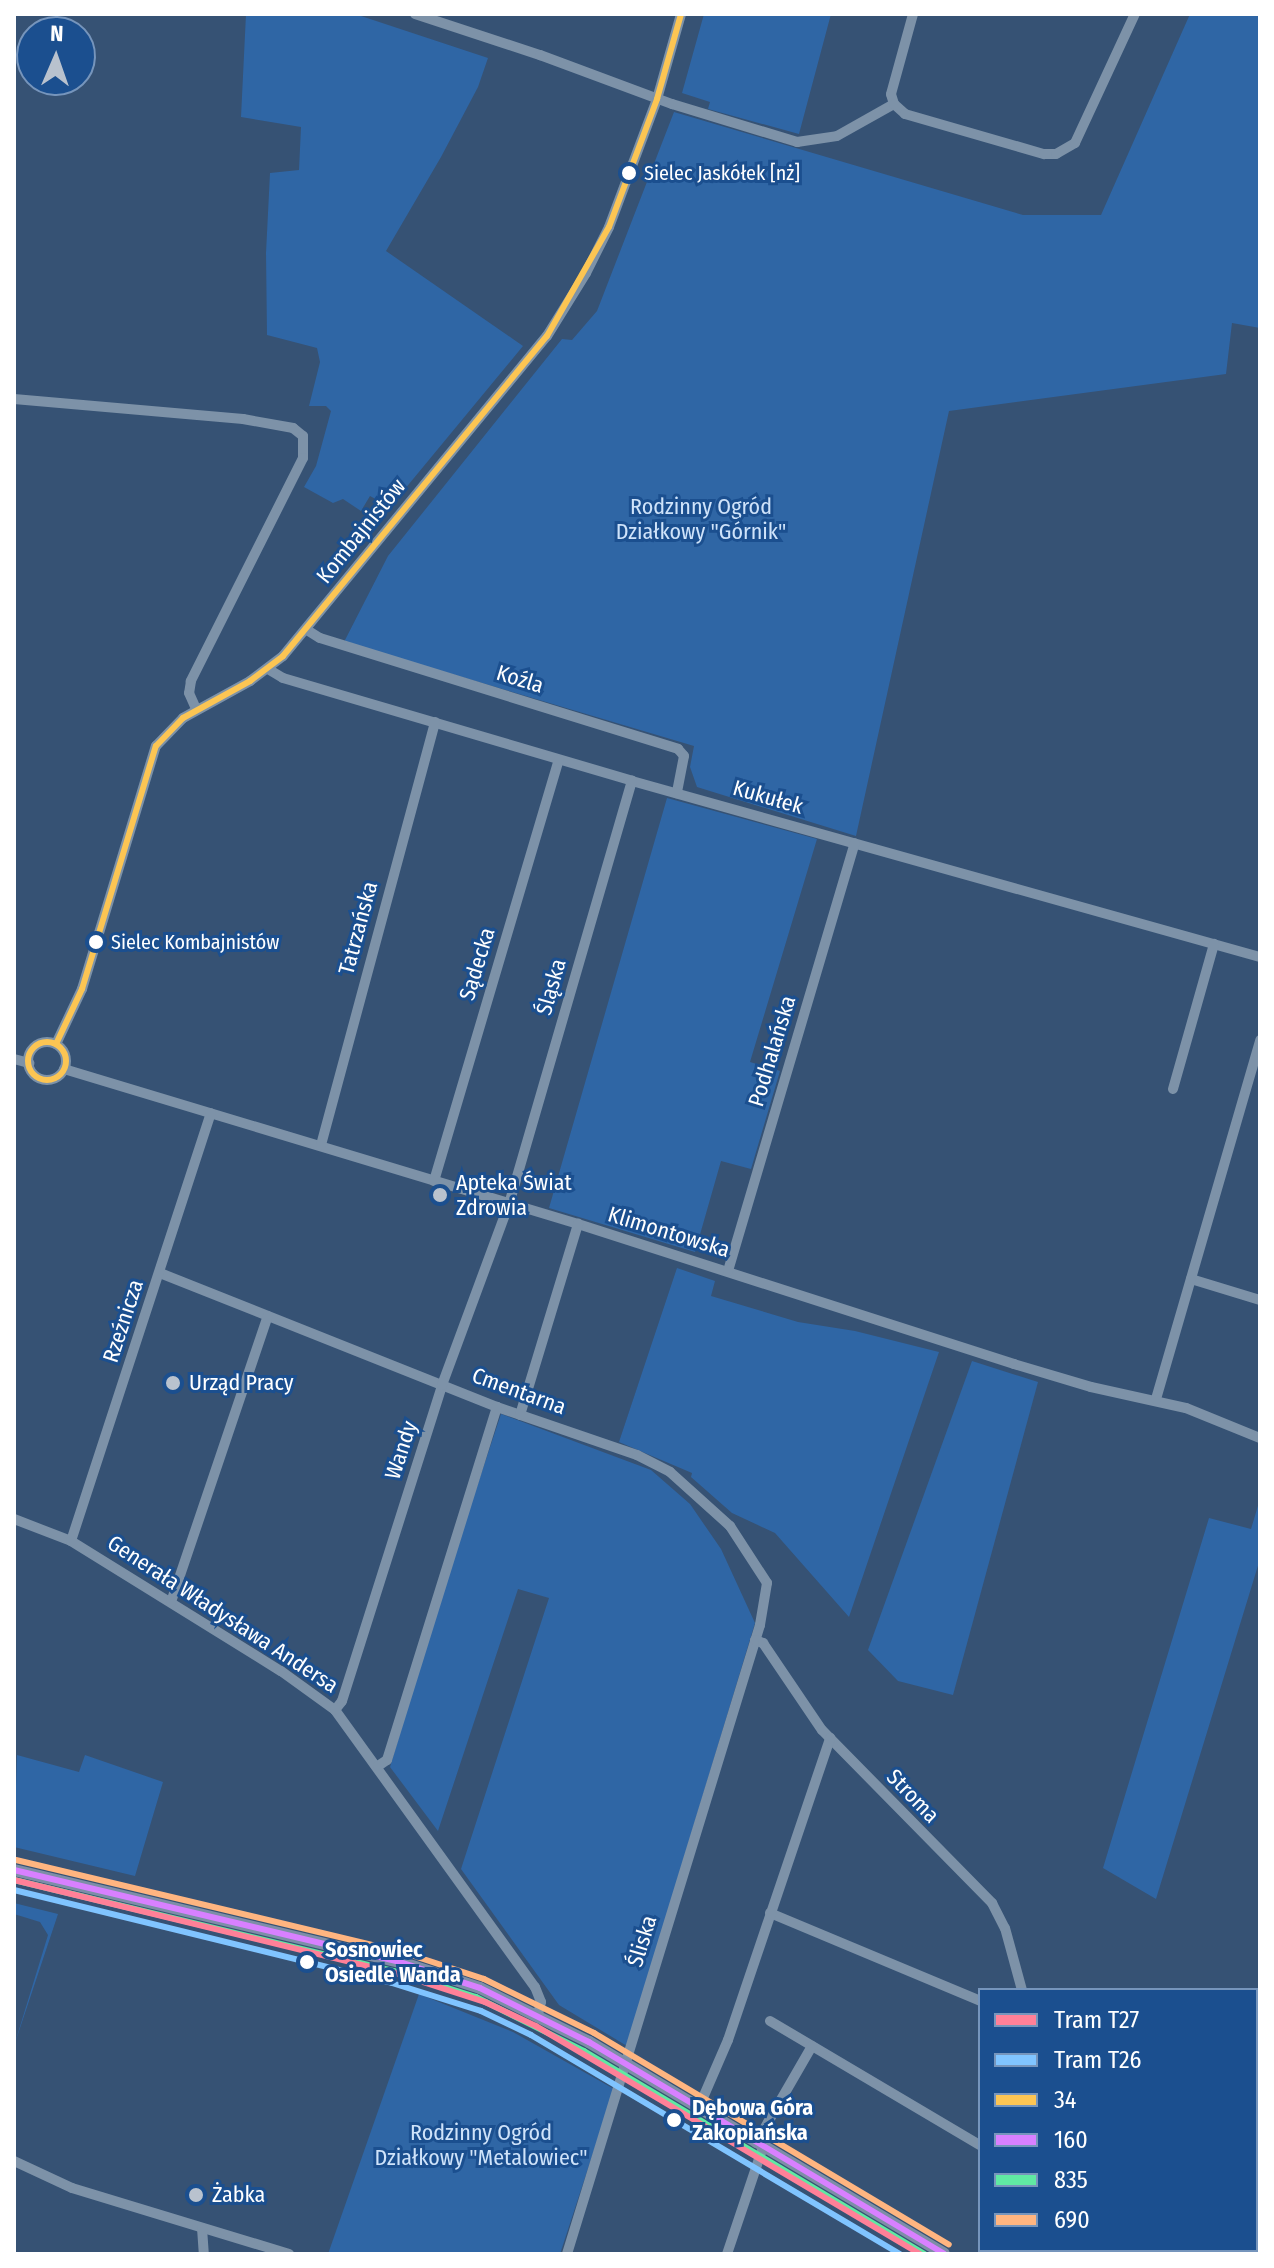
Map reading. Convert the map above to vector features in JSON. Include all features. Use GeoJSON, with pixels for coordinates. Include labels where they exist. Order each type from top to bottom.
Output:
{"type":"FeatureCollection","features":[{"type":"Feature","properties":{"kind":"main road"},"geometry":{"type":"LineString","coordinates":[[14,1870],[429,1969],[538,2014],[944,2254]]}},
{"type":"Feature","properties":{"kind":"street"},"geometry":{"type":"LineString","coordinates":[[415,14],[540,55],[657,99],[797,142],[837,136],[894,104]]}},
{"type":"Feature","properties":{"kind":"street","name":"Kombajnistów"},"geometry":{"type":"LineString","coordinates":[[56,1044],[82,989],[152,756],[165,734],[196,709],[268,669],[307,630],[552,327],[609,227],[657,99],[681,14]]}},
{"type":"Feature","properties":{"kind":"street"},"geometry":{"type":"LineString","coordinates":[[913,14],[891,94],[894,104],[905,114],[1044,154],[1056,154],[1075,143],[1135,14]]}},
{"type":"Feature","properties":{"kind":"street"},"geometry":{"type":"LineString","coordinates":[[14,399],[243,419],[293,428],[303,436],[303,458],[191,681],[189,693],[196,709]]}},
{"type":"Feature","properties":{"kind":"street","name":"Koźla"},"geometry":{"type":"LineString","coordinates":[[307,630],[320,638],[678,749],[684,756],[677,793]]}},
{"type":"Feature","properties":{"kind":"street","name":"Kukułek"},"geometry":{"type":"LineString","coordinates":[[268,669],[283,678],[559,760],[1260,957]]}},
{"type":"Feature","properties":{"kind":"street","name":"Tatrzańska"},"geometry":{"type":"LineString","coordinates":[[321,1145],[435,722]]}},
{"type":"Feature","properties":{"kind":"street","name":"Sądecka"},"geometry":{"type":"LineString","coordinates":[[434,1181],[559,760]]}},
{"type":"Feature","properties":{"kind":"street","name":"Śląska"},"geometry":{"type":"LineString","coordinates":[[509,1204],[632,781]]}},
{"type":"Feature","properties":{"kind":"street","name":"Podhalańska"},"geometry":{"type":"LineString","coordinates":[[728,1271],[855,843]]}},
{"type":"Feature","properties":{"kind":"street"},"geometry":{"type":"LineString","coordinates":[[1173,1089],[1214,944]]}},
{"type":"Feature","properties":{"kind":"street"},"geometry":{"type":"LineString","coordinates":[[1156,1399],[1260,1040]]}},
{"type":"Feature","properties":{"kind":"street"},"geometry":{"type":"LineString","coordinates":[[56,1044],[65,1055],[64,1069],[57,1077],[42,1079],[33,1073],[29,1063],[37,1046],[56,1044]]}},
{"type":"Feature","properties":{"kind":"street"},"geometry":{"type":"LineString","coordinates":[[14,1059],[29,1063]]}},
{"type":"Feature","properties":{"kind":"street","name":"Klimontowska"},"geometry":{"type":"LineString","coordinates":[[64,1069],[578,1224],[1050,1375],[1156,1399],[1260,1438]]}},
{"type":"Feature","properties":{"kind":"street","name":"Rzeźnicza"},"geometry":{"type":"LineString","coordinates":[[71,1541],[211,1113]]}},
{"type":"Feature","properties":{"kind":"street","name":"Wandy"},"geometry":{"type":"LineString","coordinates":[[335,1710],[342,1701],[442,1385],[509,1204]]}},
{"type":"Feature","properties":{"kind":"street"},"geometry":{"type":"LineString","coordinates":[[520,1415],[578,1224]]}},
{"type":"Feature","properties":{"kind":"street","name":"Cmentarna"},"geometry":{"type":"LineString","coordinates":[[160,1273],[497,1407],[637,1455],[670,1472],[730,1526],[767,1583],[766,1605],[755,1640]]}},
{"type":"Feature","properties":{"kind":"street"},"geometry":{"type":"LineString","coordinates":[[1191,1279],[1260,1300]]}},
{"type":"Feature","properties":{"kind":"street"},"geometry":{"type":"LineString","coordinates":[[171,1602],[268,1316]]}},
{"type":"Feature","properties":{"kind":"street"},"geometry":{"type":"LineString","coordinates":[[378,1766],[387,1760],[497,1407]]}},
{"type":"Feature","properties":{"kind":"street","name":"Generała Władysława Andersa"},"geometry":{"type":"LineString","coordinates":[[14,1519],[71,1541],[171,1602],[335,1710],[535,1987],[541,2002],[538,2014]]}},
{"type":"Feature","properties":{"kind":"street","name":"Stroma"},"geometry":{"type":"LineString","coordinates":[[755,1640],[763,1643],[830,1738],[992,1903],[1005,1928],[1021,1988]]}},
{"type":"Feature","properties":{"kind":"street","name":"Śliska"},"geometry":{"type":"LineString","coordinates":[[567,2254],[755,1640]]}},
{"type":"Feature","properties":{"kind":"street"},"geometry":{"type":"LineString","coordinates":[[699,2107],[728,2040],[830,1738]]}},
{"type":"Feature","properties":{"kind":"street"},"geometry":{"type":"LineString","coordinates":[[770,1913],[978,2000]]}},
{"type":"Feature","properties":{"kind":"street"},"geometry":{"type":"LineString","coordinates":[[770,2021],[978,2144]]}},
{"type":"Feature","properties":{"kind":"street"},"geometry":{"type":"LineString","coordinates":[[727,2254],[760,2145],[812,2046]]}},
{"type":"Feature","properties":{"kind":"street"},"geometry":{"type":"LineString","coordinates":[[14,2161],[72,2188],[289,2254]]}},
{"type":"Feature","properties":{"kind":"street"},"geometry":{"type":"LineString","coordinates":[[202,2228],[204,2254]]}},
{"type":"Feature","properties":{"kind":"green space"},"geometry":{"type":"Polygon","coordinates":[[[246,14],[355,14],[488,58],[478,87],[386,251],[523,346],[390,507],[370,496],[361,511],[343,499],[333,503],[304,487],[316,466],[331,411],[326,406],[309,406],[320,362],[317,348],[267,335],[266,253],[270,173],[299,170],[301,127],[241,117],[246,14]]]}},
{"type":"Feature","properties":{"kind":"green space"},"geometry":{"type":"Polygon","coordinates":[[[704,14],[831,14],[799,134],[708,109],[710,102],[682,93],[704,14]]]}},
{"type":"Feature","properties":{"kind":"green space","name":"Rodzinny Ogród Działkowy \"Górnik\""},"geometry":{"type":"Polygon","coordinates":[[[1190,14],[1260,14],[1260,328],[1232,323],[1226,374],[949,411],[856,836],[697,787],[690,767],[694,746],[344,642],[388,556],[562,339],[572,340],[597,311],[674,112],[1023,215],[1101,215],[1190,14]]]}},
{"type":"Feature","properties":{"kind":"green space"},"geometry":{"type":"Polygon","coordinates":[[[667,798],[817,839],[750,1062],[780,1071],[751,1169],[721,1161],[695,1252],[549,1208],[667,798]]]}},
{"type":"Feature","properties":{"kind":"green space"},"geometry":{"type":"Polygon","coordinates":[[[677,1268],[715,1281],[711,1296],[798,1322],[855,1331],[939,1352],[849,1617],[775,1533],[732,1513],[691,1477],[692,1473],[619,1442],[677,1268]]]}},
{"type":"Feature","properties":{"kind":"green space"},"geometry":{"type":"Polygon","coordinates":[[[972,1361],[1038,1382],[953,1695],[898,1681],[868,1650],[972,1361]]]}},
{"type":"Feature","properties":{"kind":"green space"},"geometry":{"type":"Polygon","coordinates":[[[501,1414],[651,1470],[690,1504],[721,1549],[755,1623],[627,2046],[559,2005],[461,1869],[549,1598],[518,1589],[438,1831],[390,1767],[442,1592],[501,1414]]]}},
{"type":"Feature","properties":{"kind":"green space"},"geometry":{"type":"Polygon","coordinates":[[[1260,1499],[1260,1559],[1156,1899],[1103,1868],[1209,1518],[1251,1529],[1260,1499]]]}},
{"type":"Feature","properties":{"kind":"green space"},"geometry":{"type":"Polygon","coordinates":[[[17,1755],[79,1772],[85,1755],[163,1782],[135,1876],[14,1847],[17,1755]]]}},
{"type":"Feature","properties":{"kind":"green space"},"geometry":{"type":"Polygon","coordinates":[[[14,1903],[58,1914],[14,2046],[48,1935],[40,1922],[14,1914],[14,1903]]]}},
{"type":"Feature","properties":{"kind":"green space","name":"Rodzinny Ogród Działkowy \"Metalowiec\""},"geometry":{"type":"Polygon","coordinates":[[[419,1994],[513,2032],[614,2089],[560,2254],[328,2254],[419,1994]]]}},
{"type":"Feature","properties":{"kind":"tram line","name":"T27"},"geometry":{"type":"LineString","coordinates":[[14,1880],[395,1973],[485,2002],[536,2026],[920,2254]]}},
{"type":"Feature","properties":{"kind":"tram line","name":"T26"},"geometry":{"type":"LineString","coordinates":[[14,1890],[392,1983],[481,2011],[531,2035],[900,2254]]}},
{"type":"Feature","properties":{"kind":"transit line","name":"34"},"geometry":{"type":"LineString","coordinates":[[56,1044],[82,989],[156,746],[183,718],[250,681],[283,656],[547,336],[609,227],[657,99],[681,14]]}},
{"type":"Feature","properties":{"kind":"transit line","name":"34"},"geometry":{"type":"LineString","coordinates":[[47,1042],[60,1048],[66,1061],[60,1074],[47,1080],[34,1074],[28,1061],[34,1048],[47,1042]]}},
{"type":"Feature","properties":{"kind":"transit line","name":"690"},"geometry":{"type":"LineString","coordinates":[[16,1860],[399,1951],[484,1979],[594,2033],[949,2245]]}},
{"type":"Feature","properties":{"kind":"transit line","name":"160"},"geometry":{"type":"LineString","coordinates":[[14,1870],[397,1961],[480,1988],[589,2042],[944,2254]]}},
{"type":"Feature","properties":{"kind":"transit line","name":"835"},"geometry":{"type":"LineString","coordinates":[[14,1880],[394,1971],[476,1997],[584,2051],[924,2254]]}},
{"type":"Feature","properties":{"kind":"place","name":"Sielec Jaskółek [nż]"},"geometry":{"type":"Point","coordinates":[629,173]}},
{"type":"Feature","properties":{"kind":"place","name":"Sielec Kombajnistów"},"geometry":{"type":"Point","coordinates":[96,942]}},
{"type":"Feature","properties":{"kind":"place","name":"Apteka Świat Zdrowia"},"geometry":{"type":"Point","coordinates":[440,1195]}},
{"type":"Feature","properties":{"kind":"place","name":"Urząd Pracy"},"geometry":{"type":"Point","coordinates":[173,1383]}},
{"type":"Feature","properties":{"kind":"place","name":"Sosnowiec Osiedle Wanda"},"geometry":{"type":"Point","coordinates":[307,1962]}},
{"type":"Feature","properties":{"kind":"place","name":"Dębowa Góra Zakopiańska"},"geometry":{"type":"Point","coordinates":[674,2120]}},
{"type":"Feature","properties":{"kind":"place","name":"Żabka"},"geometry":{"type":"Point","coordinates":[196,2195]}}]}
